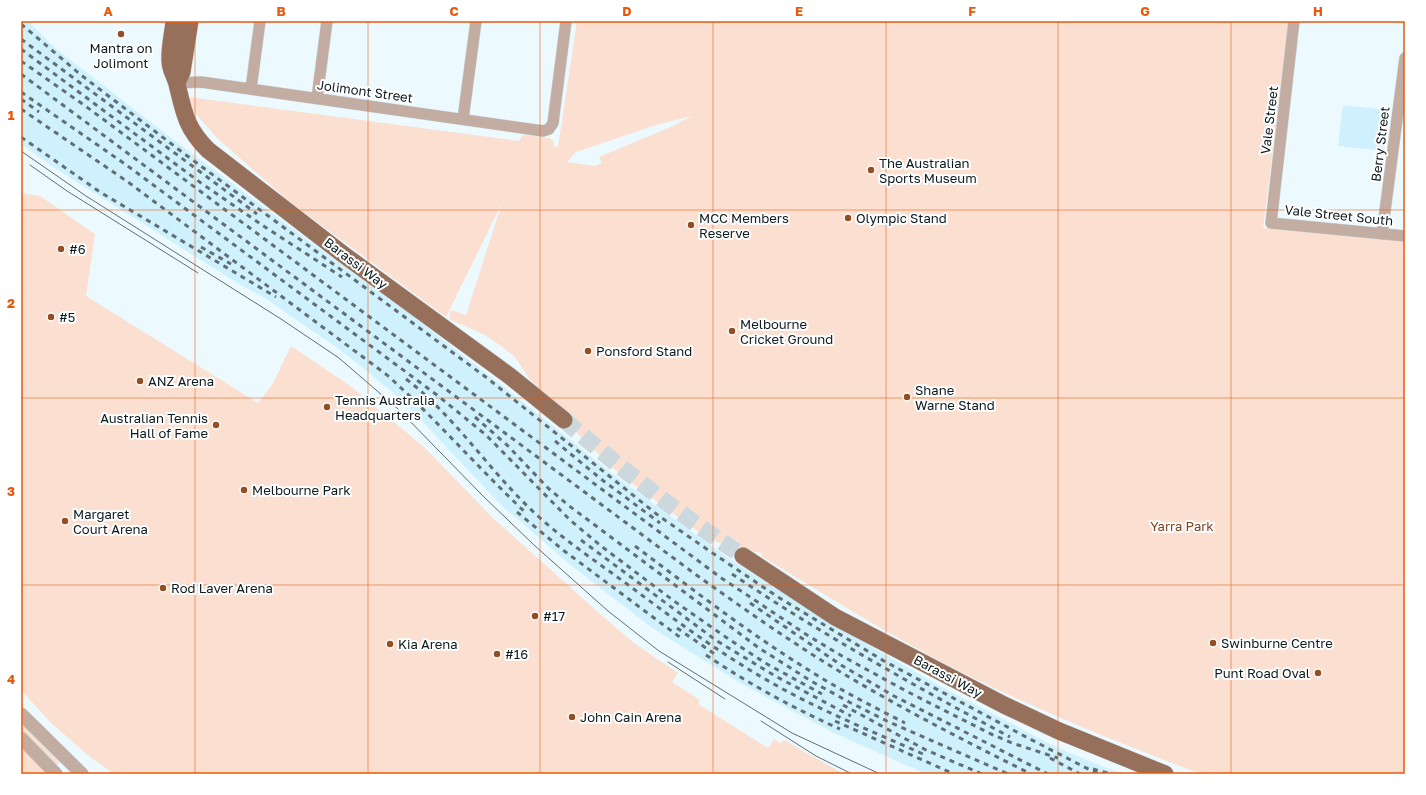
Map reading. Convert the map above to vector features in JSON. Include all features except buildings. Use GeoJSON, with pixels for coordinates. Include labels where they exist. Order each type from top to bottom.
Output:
{"type":"FeatureCollection","features":[{"type":"Feature","properties":{"kind":"main road","name":"Barassi Way"},"geometry":{"type":"LineString","coordinates":[[174,21],[170,62],[171,71],[177,83],[181,104],[186,119],[197,139],[208,150],[344,255],[511,378],[564,420]]}},
{"type":"Feature","properties":{"kind":"main road"},"geometry":{"type":"LineString","coordinates":[[177,83],[182,72],[190,21]]}},
{"type":"Feature","properties":{"kind":"main road","name":"Barassi Way"},"geometry":{"type":"LineString","coordinates":[[743,556],[835,617],[1004,706],[1059,731],[1165,774]]}},
{"type":"Feature","properties":{"kind":"street"},"geometry":{"type":"LineString","coordinates":[[250,89],[260,21]]}},
{"type":"Feature","properties":{"kind":"street"},"geometry":{"type":"LineString","coordinates":[[317,98],[327,21]]}},
{"type":"Feature","properties":{"kind":"street"},"geometry":{"type":"LineString","coordinates":[[463,119],[476,21]]}},
{"type":"Feature","properties":{"kind":"street","name":"Jolimont Street"},"geometry":{"type":"LineString","coordinates":[[177,83],[201,82],[543,131],[549,129],[553,124],[566,21]]}},
{"type":"Feature","properties":{"kind":"street","name":"Vale Street"},"geometry":{"type":"LineString","coordinates":[[1271,223],[1294,21]]}},
{"type":"Feature","properties":{"kind":"street","name":"Berry Street"},"geometry":{"type":"LineString","coordinates":[[1382,234],[1405,58]]}},
{"type":"Feature","properties":{"kind":"street","name":"Vale Street South"},"geometry":{"type":"LineString","coordinates":[[1271,223],[1405,236]]}},
{"type":"Feature","properties":{"kind":"street"},"geometry":{"type":"LineString","coordinates":[[21,714],[82,774]]}},
{"type":"Feature","properties":{"kind":"street"},"geometry":{"type":"LineString","coordinates":[[21,738],[56,774]]}},
{"type":"Feature","properties":{"kind":"street"},"geometry":{"type":"LineString","coordinates":[[64,774],[68,760]]}},
{"type":"Feature","properties":{"kind":"shaded area"},"geometry":{"type":"Polygon","coordinates":[[[21,21],[28,21],[55,48],[175,141],[411,315],[619,479],[728,558],[826,621],[942,687],[1056,747],[1109,769],[1126,774],[926,774],[834,733],[740,683],[651,627],[573,567],[501,505],[401,399],[339,349],[263,297],[239,284],[53,167],[21,144],[21,21]]]}},
{"type":"Feature","properties":{"kind":"shaded area"},"geometry":{"type":"Polygon","coordinates":[[[1343,105],[1388,110],[1383,151],[1338,146],[1343,105]]]}},
{"type":"Feature","properties":{"kind":"green space","name":"Yarra Park"},"geometry":{"type":"Polygon","coordinates":[[[577,21],[1289,21],[1263,228],[1405,241],[1405,774],[1207,774],[1190,770],[1074,724],[961,672],[860,616],[761,556],[762,553],[739,549],[737,540],[735,541],[738,550],[707,538],[626,479],[605,461],[563,419],[528,377],[515,357],[485,335],[449,319],[451,310],[466,315],[502,203],[446,317],[291,203],[218,139],[193,111],[189,97],[519,141],[522,136],[525,135],[550,138],[554,142],[553,146],[558,147],[577,21]],[[692,116],[656,125],[576,152],[567,162],[596,166],[602,163],[599,157],[673,126],[692,116]]]}},
{"type":"Feature","properties":{"kind":"green space","name":"Melbourne Park"},"geometry":{"type":"Polygon","coordinates":[[[21,193],[40,196],[95,234],[86,296],[258,403],[272,385],[291,346],[349,385],[424,447],[494,519],[598,612],[634,643],[678,673],[672,682],[700,700],[698,704],[768,748],[774,739],[781,743],[784,740],[844,774],[114,774],[90,757],[51,723],[21,690],[21,193]]]}},
{"type":"Feature","properties":{"kind":"green space"},"geometry":{"type":"Polygon","coordinates":[[[21,722],[61,761],[56,766],[21,730],[21,722]]]}},
{"type":"Feature","properties":{"kind":"green space"},"geometry":{"type":"Polygon","coordinates":[[[21,747],[47,774],[21,774],[21,747]]]}},
{"type":"Feature","properties":{"kind":"tunnel"},"geometry":{"type":"LineString","coordinates":[[564,420],[651,491],[743,556]]}},
{"type":"Feature","properties":{"kind":"tram line"},"geometry":{"type":"LineString","coordinates":[[21,151],[86,196],[281,319],[339,358],[398,409],[483,496],[534,545],[608,611],[659,651],[792,733],[880,774]]}},
{"type":"Feature","properties":{"kind":"tram line"},"geometry":{"type":"LineString","coordinates":[[30,165],[67,191],[198,273]]}},
{"type":"Feature","properties":{"kind":"tram line"},"geometry":{"type":"LineString","coordinates":[[668,662],[725,699]]}},
{"type":"Feature","properties":{"kind":"tram line"},"geometry":{"type":"LineString","coordinates":[[761,721],[816,756],[852,774]]}},
{"type":"Feature","properties":{"kind":"railway"},"geometry":{"type":"LineString","coordinates":[[21,24],[81,75],[186,155],[487,378],[659,516],[778,597],[884,661],[1098,774]]}},
{"type":"Feature","properties":{"kind":"railway"},"geometry":{"type":"LineString","coordinates":[[21,39],[257,214]]}},
{"type":"Feature","properties":{"kind":"railway"},"geometry":{"type":"LineString","coordinates":[[21,49],[201,183],[342,277]]}},
{"type":"Feature","properties":{"kind":"railway"},"geometry":{"type":"LineString","coordinates":[[21,61],[84,105],[720,577],[807,635],[908,692],[991,734],[1012,743],[1058,758]]}},
{"type":"Feature","properties":{"kind":"railway"},"geometry":{"type":"LineString","coordinates":[[21,74],[695,574],[754,615],[813,655],[876,693],[1031,774]]}},
{"type":"Feature","properties":{"kind":"railway"},"geometry":{"type":"LineString","coordinates":[[21,92],[125,164],[437,395],[486,435],[570,520],[601,546],[674,601],[767,664],[822,694]]}},
{"type":"Feature","properties":{"kind":"railway"},"geometry":{"type":"LineString","coordinates":[[21,99],[39,112]]}},
{"type":"Feature","properties":{"kind":"railway"},"geometry":{"type":"LineString","coordinates":[[21,109],[128,182],[387,375],[423,409],[527,514]]}},
{"type":"Feature","properties":{"kind":"railway"},"geometry":{"type":"LineString","coordinates":[[21,137],[100,192],[276,297]]}},
{"type":"Feature","properties":{"kind":"railway"},"geometry":{"type":"LineString","coordinates":[[201,247],[231,264]]}},
{"type":"Feature","properties":{"kind":"railway"},"geometry":{"type":"LineString","coordinates":[[406,379],[442,411],[505,483],[550,527],[668,615],[754,673],[809,703],[925,755]]}},
{"type":"Feature","properties":{"kind":"railway"},"geometry":{"type":"LineString","coordinates":[[475,417],[507,445],[548,488],[568,505],[759,648],[811,681],[851,703],[887,721],[1008,774]]}},
{"type":"Feature","properties":{"kind":"railway"},"geometry":{"type":"LineString","coordinates":[[555,441],[601,479],[660,523]]}},
{"type":"Feature","properties":{"kind":"railway"},"geometry":{"type":"LineString","coordinates":[[517,512],[563,550],[681,638]]}},
{"type":"Feature","properties":{"kind":"railway"},"geometry":{"type":"LineString","coordinates":[[581,540],[717,641],[777,677],[851,716]]}},
{"type":"Feature","properties":{"kind":"railway"},"geometry":{"type":"LineString","coordinates":[[635,546],[785,655],[843,690],[905,723]]}},
{"type":"Feature","properties":{"kind":"railway"},"geometry":{"type":"LineString","coordinates":[[732,574],[800,618],[869,659],[1010,737]]}},
{"type":"Feature","properties":{"kind":"railway"},"geometry":{"type":"LineString","coordinates":[[750,603],[841,665],[894,696],[1048,774]]}},
{"type":"Feature","properties":{"kind":"railway"},"geometry":{"type":"LineString","coordinates":[[677,628],[716,655]]}},
{"type":"Feature","properties":{"kind":"railway"},"geometry":{"type":"LineString","coordinates":[[706,655],[738,676],[772,695],[805,713],[840,729]]}},
{"type":"Feature","properties":{"kind":"railway"},"geometry":{"type":"LineString","coordinates":[[843,705],[926,750],[982,774]]}},
{"type":"Feature","properties":{"kind":"railway"},"geometry":{"type":"LineString","coordinates":[[835,721],[954,774]]}},
{"type":"Feature","properties":{"kind":"railway"},"geometry":{"type":"LineString","coordinates":[[1050,758],[1080,774]]}},
{"type":"Feature","properties":{"kind":"railway"},"geometry":{"type":"LineString","coordinates":[[1093,769],[1111,774]]}},
{"type":"Feature","properties":{"kind":"place","name":"Mantra on Jolimont"},"geometry":{"type":"Point","coordinates":[121,34]}},
{"type":"Feature","properties":{"kind":"place","name":"The Australian Sports Museum"},"geometry":{"type":"Point","coordinates":[871,170]}},
{"type":"Feature","properties":{"kind":"place","name":"Olympic Stand"},"geometry":{"type":"Point","coordinates":[848,218]}},
{"type":"Feature","properties":{"kind":"place","name":"MCC Members Reserve"},"geometry":{"type":"Point","coordinates":[691,225]}},
{"type":"Feature","properties":{"kind":"place","name":"#6"},"geometry":{"type":"Point","coordinates":[61,249]}},
{"type":"Feature","properties":{"kind":"place","name":"#5"},"geometry":{"type":"Point","coordinates":[51,317]}},
{"type":"Feature","properties":{"kind":"place","name":"Melbourne Cricket Ground"},"geometry":{"type":"Point","coordinates":[732,331]}},
{"type":"Feature","properties":{"kind":"place","name":"Ponsford Stand"},"geometry":{"type":"Point","coordinates":[588,351]}},
{"type":"Feature","properties":{"kind":"place","name":"ANZ Arena"},"geometry":{"type":"Point","coordinates":[140,381]}},
{"type":"Feature","properties":{"kind":"place","name":"Shane Warne Stand"},"geometry":{"type":"Point","coordinates":[907,397]}},
{"type":"Feature","properties":{"kind":"place","name":"Tennis Australia Headquarters"},"geometry":{"type":"Point","coordinates":[327,407]}},
{"type":"Feature","properties":{"kind":"place","name":"Australian Tennis Hall of Fame"},"geometry":{"type":"Point","coordinates":[216,425]}},
{"type":"Feature","properties":{"kind":"place","name":"Melbourne Park"},"geometry":{"type":"Point","coordinates":[244,490]}},
{"type":"Feature","properties":{"kind":"place","name":"Margaret Court Arena"},"geometry":{"type":"Point","coordinates":[65,521]}},
{"type":"Feature","properties":{"kind":"place","name":"Rod Laver Arena"},"geometry":{"type":"Point","coordinates":[163,588]}},
{"type":"Feature","properties":{"kind":"place","name":"#17"},"geometry":{"type":"Point","coordinates":[535,616]}},
{"type":"Feature","properties":{"kind":"place","name":"Swinburne Centre"},"geometry":{"type":"Point","coordinates":[1213,643]}},
{"type":"Feature","properties":{"kind":"place","name":"Kia Arena"},"geometry":{"type":"Point","coordinates":[390,644]}},
{"type":"Feature","properties":{"kind":"place","name":"#16"},"geometry":{"type":"Point","coordinates":[497,654]}},
{"type":"Feature","properties":{"kind":"place","name":"Punt Road Oval"},"geometry":{"type":"Point","coordinates":[1318,673]}},
{"type":"Feature","properties":{"kind":"place","name":"John Cain Arena"},"geometry":{"type":"Point","coordinates":[572,717]}}]}
